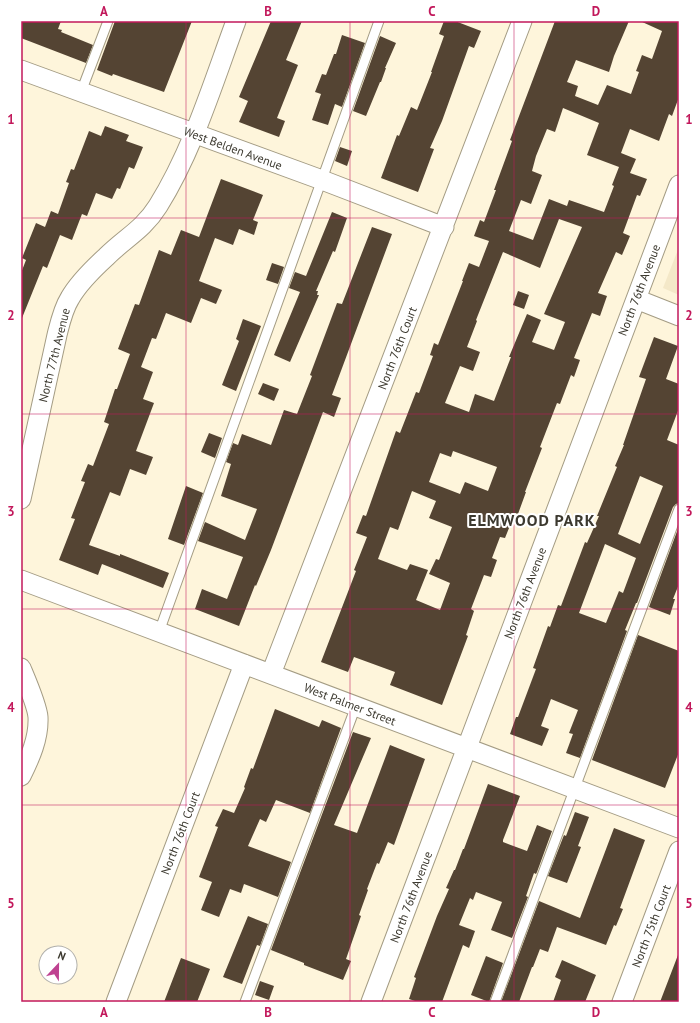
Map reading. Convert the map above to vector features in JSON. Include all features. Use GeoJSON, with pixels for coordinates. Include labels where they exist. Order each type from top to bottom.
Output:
{"type":"FeatureCollection","features":[{"type":"Feature","properties":{"kind":"street","name":"North 77th Avenue"},"geometry":{"type":"LineString","coordinates":[[21,499],[57,335],[64,311],[70,298],[106,256],[146,223],[158,206],[175,177],[194,134],[236,21]]}},
{"type":"Feature","properties":{"kind":"street","name":"North 76th Court"},"geometry":{"type":"LineString","coordinates":[[271,674],[522,21]]}},
{"type":"Feature","properties":{"kind":"street","name":"West Belden Avenue"},"geometry":{"type":"LineString","coordinates":[[21,70],[322,180],[444,227]]}},
{"type":"Feature","properties":{"kind":"street","name":"North 76th Avenue"},"geometry":{"type":"LineString","coordinates":[[371,1002],[679,185]]}},
{"type":"Feature","properties":{"kind":"street"},"geometry":{"type":"LineString","coordinates":[[636,299],[679,316]]}},
{"type":"Feature","properties":{"kind":"street","name":"West Palmer Street"},"geometry":{"type":"LineString","coordinates":[[21,580],[679,828]]}},
{"type":"Feature","properties":{"kind":"street","name":"North 76th Court"},"geometry":{"type":"LineString","coordinates":[[116,1002],[244,664]]}},
{"type":"Feature","properties":{"kind":"street"},"geometry":{"type":"LineString","coordinates":[[21,668],[38,716],[36,736],[30,759],[21,776]]}},
{"type":"Feature","properties":{"kind":"street","name":"North 75th Court"},"geometry":{"type":"LineString","coordinates":[[622,1002],[679,851]]}},
{"type":"Feature","properties":{"kind":"lane"},"geometry":{"type":"LineString","coordinates":[[81,92],[108,21]]}},
{"type":"Feature","properties":{"kind":"lane"},"geometry":{"type":"LineString","coordinates":[[159,632],[379,21]]}},
{"type":"Feature","properties":{"kind":"lane"},"geometry":{"type":"LineString","coordinates":[[495,1002],[679,509]]}},
{"type":"Feature","properties":{"kind":"lane"},"geometry":{"type":"LineString","coordinates":[[245,1002],[356,706]]}},
{"type":"Feature","properties":{"kind":"shaded area"},"geometry":{"type":"Polygon","coordinates":[[[679,247],[679,295],[663,288],[679,247]]]}},
{"type":"Feature","properties":{"kind":"building"},"geometry":{"type":"Polygon","coordinates":[[[21,21],[61,21],[58,29],[62,30],[61,32],[93,45],[86,63],[21,38],[21,21]]]}},
{"type":"Feature","properties":{"kind":"building"},"geometry":{"type":"Polygon","coordinates":[[[115,21],[192,21],[164,92],[97,70],[115,21]]]}},
{"type":"Feature","properties":{"kind":"building"},"geometry":{"type":"Polygon","coordinates":[[[271,21],[302,21],[286,60],[298,65],[277,118],[285,121],[279,137],[239,122],[248,101],[239,97],[271,21]]]}},
{"type":"Feature","properties":{"kind":"building"},"geometry":{"type":"Polygon","coordinates":[[[444,21],[455,21],[481,31],[474,48],[469,46],[442,121],[430,148],[434,149],[418,192],[381,178],[397,135],[399,136],[411,107],[417,110],[444,36],[439,34],[444,21]]]}},
{"type":"Feature","properties":{"kind":"building"},"geometry":{"type":"Polygon","coordinates":[[[555,21],[629,21],[609,72],[576,60],[567,82],[578,86],[575,96],[598,105],[607,85],[631,94],[639,72],[636,71],[642,55],[652,59],[662,31],[640,21],[679,21],[679,97],[672,116],[669,114],[659,141],[630,129],[621,153],[636,159],[630,173],[647,179],[640,196],[637,195],[623,233],[630,236],[622,255],[616,252],[598,293],[607,296],[600,316],[592,313],[574,358],[580,360],[574,377],[571,375],[560,404],[557,403],[540,447],[542,448],[518,514],[515,513],[505,538],[500,537],[492,558],[497,560],[491,577],[484,575],[471,609],[474,611],[466,635],[468,636],[442,705],[390,685],[395,672],[354,657],[348,672],[321,662],[356,571],[354,570],[367,537],[356,533],[363,515],[366,516],[396,431],[400,433],[416,392],[419,393],[433,356],[430,355],[434,343],[438,345],[469,263],[479,267],[489,241],[474,236],[480,220],[484,222],[496,190],[494,190],[512,141],[510,140],[555,21]],[[563,108],[555,132],[547,129],[536,156],[532,171],[542,175],[531,204],[521,200],[509,231],[533,240],[549,199],[567,206],[569,200],[604,212],[614,186],[612,185],[619,167],[587,155],[599,123],[563,108]],[[559,219],[540,268],[503,252],[467,347],[480,352],[473,371],[460,366],[445,403],[469,412],[475,394],[494,401],[511,357],[509,357],[527,314],[541,320],[532,342],[554,350],[565,322],[544,314],[582,227],[559,219]],[[453,451],[451,457],[440,453],[429,482],[460,494],[465,482],[488,491],[497,467],[453,451]],[[412,491],[398,530],[390,527],[378,559],[407,570],[410,564],[428,570],[416,600],[440,610],[450,583],[429,574],[436,559],[439,560],[452,527],[429,518],[436,501],[412,491]]]}},
{"type":"Feature","properties":{"kind":"building"},"geometry":{"type":"Polygon","coordinates":[[[342,35],[365,43],[342,107],[335,104],[328,125],[312,120],[321,94],[315,92],[322,74],[326,75],[334,54],[336,54],[342,35]]]}},
{"type":"Feature","properties":{"kind":"building"},"geometry":{"type":"Polygon","coordinates":[[[380,36],[396,43],[366,116],[353,111],[380,36]]]}},
{"type":"Feature","properties":{"kind":"building"},"geometry":{"type":"Polygon","coordinates":[[[105,126],[129,135],[126,141],[143,147],[134,169],[129,167],[120,189],[117,188],[112,199],[96,193],[87,216],[82,214],[72,240],[60,235],[47,268],[43,266],[21,318],[21,273],[26,260],[22,258],[36,223],[45,227],[51,211],[58,214],[69,183],[66,182],[71,169],[74,170],[89,131],[101,136],[105,126]]]}},
{"type":"Feature","properties":{"kind":"building"},"geometry":{"type":"Polygon","coordinates":[[[340,147],[352,151],[347,166],[335,161],[340,147]]]}},
{"type":"Feature","properties":{"kind":"building"},"geometry":{"type":"Polygon","coordinates":[[[221,179],[263,195],[253,220],[258,222],[254,235],[239,229],[233,245],[215,238],[199,281],[222,290],[216,304],[201,298],[191,323],[166,313],[156,339],[152,338],[141,367],[153,372],[143,399],[154,403],[136,451],[153,457],[146,475],[130,469],[120,496],[110,492],[89,545],[120,556],[120,554],[169,573],[163,588],[102,564],[98,575],[59,560],[75,519],[71,518],[85,482],[81,481],[88,464],[93,466],[109,424],[104,422],[115,389],[117,389],[130,354],[118,349],[135,304],[139,305],[159,250],[171,255],[181,230],[199,237],[221,179]]]}},
{"type":"Feature","properties":{"kind":"building"},"geometry":{"type":"Polygon","coordinates":[[[332,212],[347,218],[335,252],[333,251],[316,291],[318,291],[317,295],[319,295],[290,362],[274,355],[300,292],[289,288],[295,272],[306,276],[332,212]]]}},
{"type":"Feature","properties":{"kind":"building"},"geometry":{"type":"Polygon","coordinates":[[[372,227],[392,234],[332,395],[341,398],[334,417],[323,412],[271,550],[239,626],[195,609],[202,589],[227,599],[243,557],[198,541],[205,522],[245,540],[257,509],[221,496],[231,464],[226,462],[233,443],[238,445],[242,434],[271,445],[284,410],[297,414],[312,376],[310,375],[337,303],[342,304],[372,227]]]}},
{"type":"Feature","properties":{"kind":"building"},"geometry":{"type":"Polygon","coordinates":[[[272,263],[284,267],[278,284],[266,280],[272,263]]]}},
{"type":"Feature","properties":{"kind":"building"},"geometry":{"type":"Polygon","coordinates":[[[518,291],[529,295],[524,309],[513,305],[518,291]]]}},
{"type":"Feature","properties":{"kind":"building"},"geometry":{"type":"Polygon","coordinates":[[[243,319],[261,326],[236,391],[222,385],[239,341],[236,339],[243,319]]]}},
{"type":"Feature","properties":{"kind":"building"},"geometry":{"type":"Polygon","coordinates":[[[654,337],[678,346],[666,379],[679,384],[679,408],[667,440],[679,445],[679,503],[673,507],[637,603],[625,630],[627,631],[580,758],[566,753],[573,734],[569,733],[578,710],[551,699],[541,726],[549,729],[542,746],[510,734],[536,669],[533,668],[548,626],[550,627],[558,605],[561,606],[585,542],[587,543],[599,516],[597,516],[617,467],[615,466],[624,445],[646,379],[639,377],[654,337]],[[640,476],[618,534],[640,544],[663,486],[640,476]],[[605,544],[579,613],[606,623],[619,591],[623,593],[636,558],[605,544]]]}},
{"type":"Feature","properties":{"kind":"building"},"geometry":{"type":"Polygon","coordinates":[[[263,383],[279,389],[274,401],[258,394],[263,383]]]}},
{"type":"Feature","properties":{"kind":"building"},"geometry":{"type":"Polygon","coordinates":[[[209,433],[222,438],[215,458],[201,452],[209,433]]]}},
{"type":"Feature","properties":{"kind":"building"},"geometry":{"type":"Polygon","coordinates":[[[186,486],[203,493],[184,545],[168,539],[186,486]]]}},
{"type":"Feature","properties":{"kind":"building"},"geometry":{"type":"Polygon","coordinates":[[[679,526],[679,584],[673,599],[675,599],[670,615],[649,607],[679,526]]]}},
{"type":"Feature","properties":{"kind":"building"},"geometry":{"type":"Polygon","coordinates":[[[638,635],[679,651],[679,752],[665,788],[592,760],[638,635]]]}},
{"type":"Feature","properties":{"kind":"building"},"geometry":{"type":"Polygon","coordinates":[[[275,709],[319,727],[322,720],[341,728],[310,813],[276,800],[266,822],[260,819],[248,846],[291,862],[278,897],[244,884],[241,893],[230,889],[219,917],[201,910],[212,882],[199,877],[218,827],[215,826],[223,809],[234,813],[245,788],[244,787],[251,768],[253,769],[275,709]]]}},
{"type":"Feature","properties":{"kind":"building"},"geometry":{"type":"Polygon","coordinates":[[[353,732],[371,738],[334,825],[357,833],[390,745],[425,759],[394,845],[388,842],[379,864],[377,863],[367,889],[368,890],[359,915],[361,916],[346,959],[351,961],[343,980],[271,950],[353,732]]]}},
{"type":"Feature","properties":{"kind":"building"},"geometry":{"type":"Polygon","coordinates":[[[488,784],[520,796],[503,842],[527,851],[537,825],[552,831],[537,872],[536,874],[534,873],[526,896],[528,897],[512,938],[491,930],[502,902],[476,892],[473,900],[470,898],[459,925],[475,931],[469,948],[463,945],[442,1002],[418,1002],[409,999],[416,978],[414,977],[449,889],[446,888],[464,849],[488,784]]]}},
{"type":"Feature","properties":{"kind":"building"},"geometry":{"type":"Polygon","coordinates":[[[575,812],[589,817],[578,846],[581,847],[567,883],[548,876],[575,812]]]}},
{"type":"Feature","properties":{"kind":"building"},"geometry":{"type":"Polygon","coordinates":[[[614,828],[645,840],[620,908],[623,909],[616,926],[614,925],[606,945],[557,927],[548,952],[540,949],[519,1002],[501,1002],[539,901],[580,918],[614,828]]]}},
{"type":"Feature","properties":{"kind":"building"},"geometry":{"type":"Polygon","coordinates":[[[248,916],[268,924],[260,946],[257,945],[242,984],[223,977],[248,916]]]}},
{"type":"Feature","properties":{"kind":"building"},"geometry":{"type":"Polygon","coordinates":[[[678,955],[679,1002],[660,1002],[678,955]]]}},
{"type":"Feature","properties":{"kind":"building"},"geometry":{"type":"Polygon","coordinates":[[[486,956],[503,963],[489,1002],[471,995],[486,956]]]}},
{"type":"Feature","properties":{"kind":"building"},"geometry":{"type":"Polygon","coordinates":[[[181,958],[210,969],[197,1002],[164,1002],[181,958]]]}},
{"type":"Feature","properties":{"kind":"building"},"geometry":{"type":"Polygon","coordinates":[[[562,960],[596,975],[585,1002],[553,1002],[561,980],[555,977],[562,960]]]}},
{"type":"Feature","properties":{"kind":"building"},"geometry":{"type":"Polygon","coordinates":[[[260,981],[274,986],[269,1000],[255,995],[260,981]]]}},
{"type":"Feature","properties":{"kind":"district","name":"ELMWOOD PARK"},"geometry":{"type":"Point","coordinates":[532,520]}}]}
